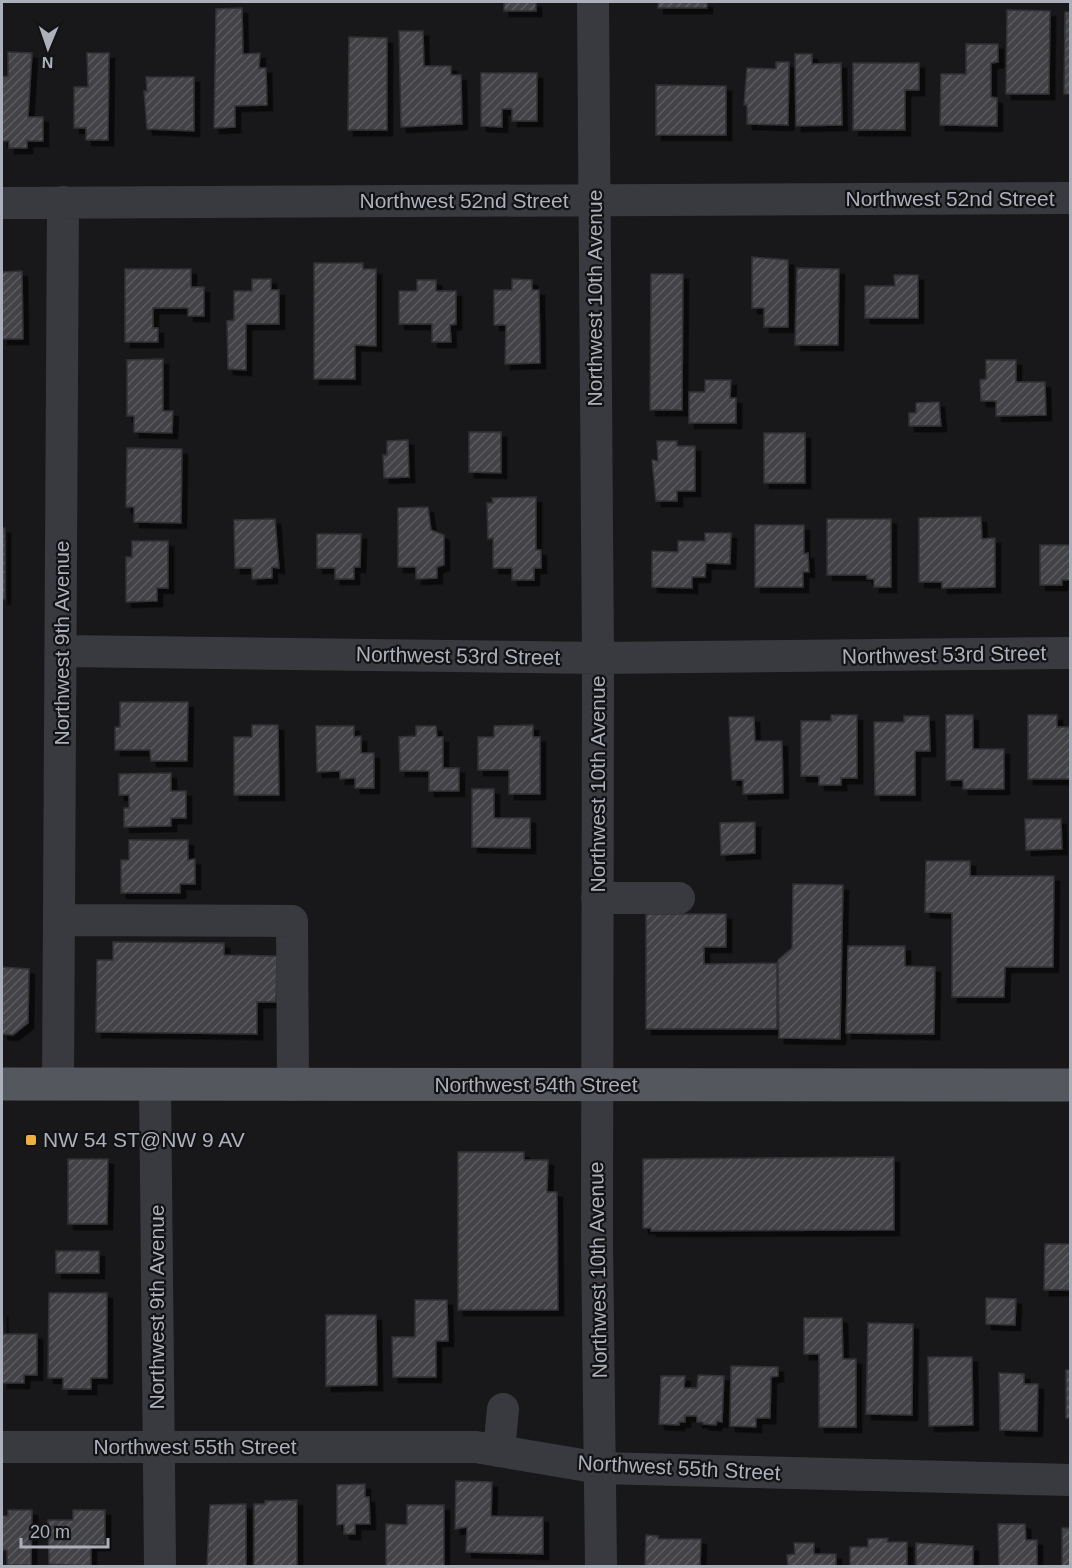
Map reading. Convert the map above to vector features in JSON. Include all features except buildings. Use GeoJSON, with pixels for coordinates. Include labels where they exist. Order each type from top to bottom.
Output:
{"type":"FeatureCollection","features":[{"type":"Feature","properties":{"kind":"main road","name":"Northwest 54th Street"},"geometry":{"type":"LineString","coordinates":[[2,1084],[1071,1085]]}},
{"type":"Feature","properties":{"kind":"street","name":"Northwest 10th Avenue"},"geometry":{"type":"LineString","coordinates":[[593,2],[598,658],[596,1085],[601,1566]]}},
{"type":"Feature","properties":{"kind":"street","name":"Northwest 52nd Street"},"geometry":{"type":"LineString","coordinates":[[2,203],[1071,198]]}},
{"type":"Feature","properties":{"kind":"street","name":"Northwest 9th Avenue"},"geometry":{"type":"LineString","coordinates":[[58,1084],[63,202]]}},
{"type":"Feature","properties":{"kind":"street","name":"Northwest 53rd Street"},"geometry":{"type":"LineString","coordinates":[[62,651],[598,658],[1071,653]]}},
{"type":"Feature","properties":{"kind":"street"},"geometry":{"type":"LineString","coordinates":[[597,898],[679,898]]}},
{"type":"Feature","properties":{"kind":"street"},"geometry":{"type":"LineString","coordinates":[[59,920],[292,921],[293,1085]]}},
{"type":"Feature","properties":{"kind":"street","name":"Northwest 9th Avenue"},"geometry":{"type":"LineString","coordinates":[[155,1084],[160,1566]]}},
{"type":"Feature","properties":{"kind":"street"},"geometry":{"type":"LineString","coordinates":[[499,1451],[503,1409]]}},
{"type":"Feature","properties":{"kind":"street","name":"Northwest 55th Street"},"geometry":{"type":"LineString","coordinates":[[2,1447],[476,1447],[600,1468],[1071,1480]]}},
{"type":"Feature","properties":{"kind":"place","name":"NW 54 ST@NW 9 AV"},"geometry":{"type":"Point","coordinates":[31,1140]}}]}
